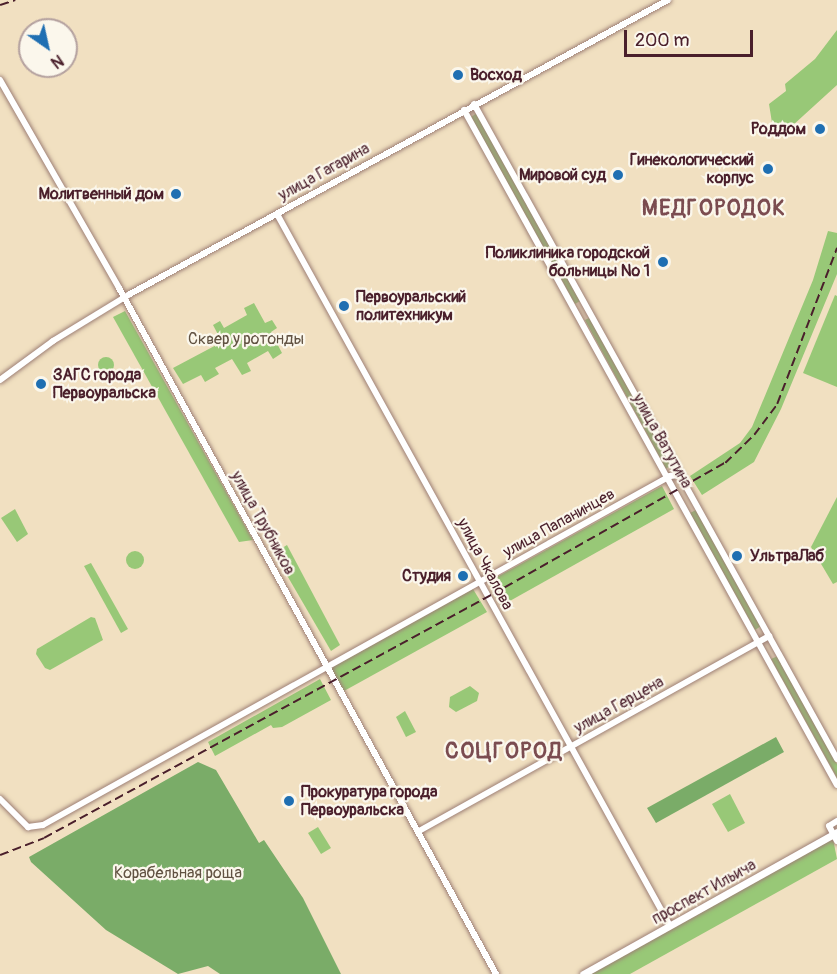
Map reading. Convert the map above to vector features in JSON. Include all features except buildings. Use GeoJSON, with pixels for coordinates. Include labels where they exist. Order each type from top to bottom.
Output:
{"type":"FeatureCollection","features":[{"type":"Feature","properties":{"kind":"main road","name":"проспект Ильича"},"geometry":{"type":"LineString","coordinates":[[583,974],[836,836]]}},
{"type":"Feature","properties":{"kind":"street","name":"улица Гагарина"},"geometry":{"type":"LineString","coordinates":[[0,380],[53,341],[123,299],[474,104],[668,0]]}},
{"type":"Feature","properties":{"kind":"street","name":"улица Трубников"},"geometry":{"type":"LineString","coordinates":[[0,80],[419,831],[496,974]]}},
{"type":"Feature","properties":{"kind":"street","name":"улица Ватутина"},"geometry":{"type":"LineString","coordinates":[[474,104],[837,759]]}},
{"type":"Feature","properties":{"kind":"street","name":"улица Ватутина"},"geometry":{"type":"LineString","coordinates":[[464,110],[837,785]]}},
{"type":"Feature","properties":{"kind":"street","name":"улица Чкалова"},"geometry":{"type":"LineString","coordinates":[[277,214],[670,926]]}},
{"type":"Feature","properties":{"kind":"street","name":"улица Папанинцев"},"geometry":{"type":"LineString","coordinates":[[0,799],[28,827],[38,827],[667,478],[679,475]]}},
{"type":"Feature","properties":{"kind":"street","name":"улица Герцена"},"geometry":{"type":"LineString","coordinates":[[419,831],[769,636]]}},
{"type":"Feature","properties":{"kind":"street"},"geometry":{"type":"LineString","coordinates":[[836,836],[829,826],[837,821]]}},
{"type":"Feature","properties":{"kind":"green space"},"geometry":{"type":"Polygon","coordinates":[[[837,30],[837,85],[781,136],[773,129],[769,104],[786,91],[785,84],[815,59],[837,30]]]}},
{"type":"Feature","properties":{"kind":"green space"},"geometry":{"type":"Polygon","coordinates":[[[477,113],[580,301],[575,304],[471,117],[477,113]]]}},
{"type":"Feature","properties":{"kind":"green space"},"geometry":{"type":"Polygon","coordinates":[[[828,231],[837,233],[837,274],[781,409],[754,462],[702,495],[690,476],[740,443],[752,427],[813,280],[828,231]]]}},
{"type":"Feature","properties":{"kind":"green space"},"geometry":{"type":"Polygon","coordinates":[[[835,295],[837,296],[837,387],[803,373],[835,295]]]}},
{"type":"Feature","properties":{"kind":"green space","name":"Сквер у ротонды"},"geometry":{"type":"Polygon","coordinates":[[[254,303],[265,323],[272,320],[277,328],[271,332],[282,353],[273,359],[268,351],[247,363],[251,371],[242,375],[232,359],[215,368],[219,374],[205,382],[201,375],[183,384],[173,368],[222,342],[213,325],[220,321],[224,328],[247,315],[244,308],[254,303]]]}},
{"type":"Feature","properties":{"kind":"green space"},"geometry":{"type":"Polygon","coordinates":[[[125,311],[253,540],[239,542],[113,317],[125,311]]]}},
{"type":"Feature","properties":{"kind":"green space"},"geometry":{"type":"Polygon","coordinates":[[[591,317],[671,465],[666,469],[585,320],[591,317]]]}},
{"type":"Feature","properties":{"kind":"green space"},"geometry":{"type":"Polygon","coordinates":[[[106,357],[112,359],[114,365],[112,371],[106,373],[100,371],[98,365],[100,359],[106,357]]]}},
{"type":"Feature","properties":{"kind":"green space"},"geometry":{"type":"Polygon","coordinates":[[[662,486],[674,509],[501,606],[488,582],[662,486]]]}},
{"type":"Feature","properties":{"kind":"green space"},"geometry":{"type":"Polygon","coordinates":[[[837,497],[837,582],[833,584],[811,547],[837,497]]]}},
{"type":"Feature","properties":{"kind":"green space"},"geometry":{"type":"Polygon","coordinates":[[[15,509],[28,534],[17,542],[1,518],[15,509]]]}},
{"type":"Feature","properties":{"kind":"green space"},"geometry":{"type":"Polygon","coordinates":[[[696,510],[761,626],[755,630],[690,513],[696,510]]]}},
{"type":"Feature","properties":{"kind":"green space"},"geometry":{"type":"Polygon","coordinates":[[[287,545],[340,645],[331,651],[274,553],[287,545]]]}},
{"type":"Feature","properties":{"kind":"green space"},"geometry":{"type":"Polygon","coordinates":[[[135,551],[141,554],[144,560],[141,566],[135,569],[129,566],[126,560],[129,554],[135,551]]]}},
{"type":"Feature","properties":{"kind":"green space"},"geometry":{"type":"Polygon","coordinates":[[[91,563],[128,629],[121,633],[84,566],[91,563]]]}},
{"type":"Feature","properties":{"kind":"green space"},"geometry":{"type":"Polygon","coordinates":[[[473,589],[487,612],[344,691],[331,668],[473,589]]]}},
{"type":"Feature","properties":{"kind":"green space"},"geometry":{"type":"Polygon","coordinates":[[[91,617],[95,618],[103,640],[50,670],[45,668],[36,654],[37,649],[91,617]]]}},
{"type":"Feature","properties":{"kind":"green space"},"geometry":{"type":"Polygon","coordinates":[[[778,656],[837,764],[837,778],[771,659],[778,656]]]}},
{"type":"Feature","properties":{"kind":"green space"},"geometry":{"type":"Polygon","coordinates":[[[320,679],[331,700],[282,727],[273,728],[271,725],[215,756],[208,742],[320,679]]]}},
{"type":"Feature","properties":{"kind":"green space"},"geometry":{"type":"Polygon","coordinates":[[[470,686],[479,693],[477,701],[456,712],[449,707],[450,697],[470,686]]]}},
{"type":"Feature","properties":{"kind":"green space"},"geometry":{"type":"Polygon","coordinates":[[[405,711],[416,732],[406,737],[396,717],[405,711]]]}},
{"type":"Feature","properties":{"kind":"green space"},"geometry":{"type":"Polygon","coordinates":[[[776,737],[784,752],[656,823],[647,808],[776,737]]]}},
{"type":"Feature","properties":{"kind":"green space","name":"Корабельная роща"},"geometry":{"type":"Polygon","coordinates":[[[198,762],[216,770],[259,843],[264,840],[303,898],[341,974],[220,974],[208,966],[178,974],[106,930],[31,862],[29,857],[198,762]]]}},
{"type":"Feature","properties":{"kind":"green space"},"geometry":{"type":"Polygon","coordinates":[[[730,794],[745,823],[728,832],[712,804],[730,794]]]}},
{"type":"Feature","properties":{"kind":"green space"},"geometry":{"type":"Polygon","coordinates":[[[318,827],[331,848],[321,854],[308,833],[318,827]]]}},
{"type":"Feature","properties":{"kind":"green space"},"geometry":{"type":"Polygon","coordinates":[[[833,839],[837,859],[630,974],[587,974],[833,839]]]}},
{"type":"Feature","properties":{"kind":"railway"},"geometry":{"type":"LineString","coordinates":[[0,5],[15,0]]}},
{"type":"Feature","properties":{"kind":"railway"},"geometry":{"type":"LineString","coordinates":[[0,855],[44,838],[493,594],[725,463],[754,435],[777,404],[837,248]]}},
{"type":"Feature","properties":{"kind":"place","name":"Восход"},"geometry":{"type":"Point","coordinates":[458,75]}},
{"type":"Feature","properties":{"kind":"place","name":"Роддом"},"geometry":{"type":"Point","coordinates":[820,129]}},
{"type":"Feature","properties":{"kind":"place","name":"Гинекологический корпус"},"geometry":{"type":"Point","coordinates":[768,169]}},
{"type":"Feature","properties":{"kind":"place","name":"Мировой суд"},"geometry":{"type":"Point","coordinates":[618,175]}},
{"type":"Feature","properties":{"kind":"place","name":"Молитвенный дом"},"geometry":{"type":"Point","coordinates":[176,194]}},
{"type":"Feature","properties":{"kind":"place","name":"Поликлиника городской больницы № 1"},"geometry":{"type":"Point","coordinates":[663,262]}},
{"type":"Feature","properties":{"kind":"place","name":"Первоуральский политехникум"},"geometry":{"type":"Point","coordinates":[344,306]}},
{"type":"Feature","properties":{"kind":"place","name":"ЗАГС города Первоуральска"},"geometry":{"type":"Point","coordinates":[41,384]}},
{"type":"Feature","properties":{"kind":"place","name":"УльтраЛаб"},"geometry":{"type":"Point","coordinates":[737,556]}},
{"type":"Feature","properties":{"kind":"place","name":"Студия"},"geometry":{"type":"Point","coordinates":[463,576]}},
{"type":"Feature","properties":{"kind":"place","name":"Прокуратура города Первоуральска"},"geometry":{"type":"Point","coordinates":[289,801]}},
{"type":"Feature","properties":{"kind":"district","name":"МЕДГОРОДОК"},"geometry":{"type":"Point","coordinates":[714,209]}},
{"type":"Feature","properties":{"kind":"district","name":"СОЦГОРОД"},"geometry":{"type":"Point","coordinates":[504,752]}}]}
